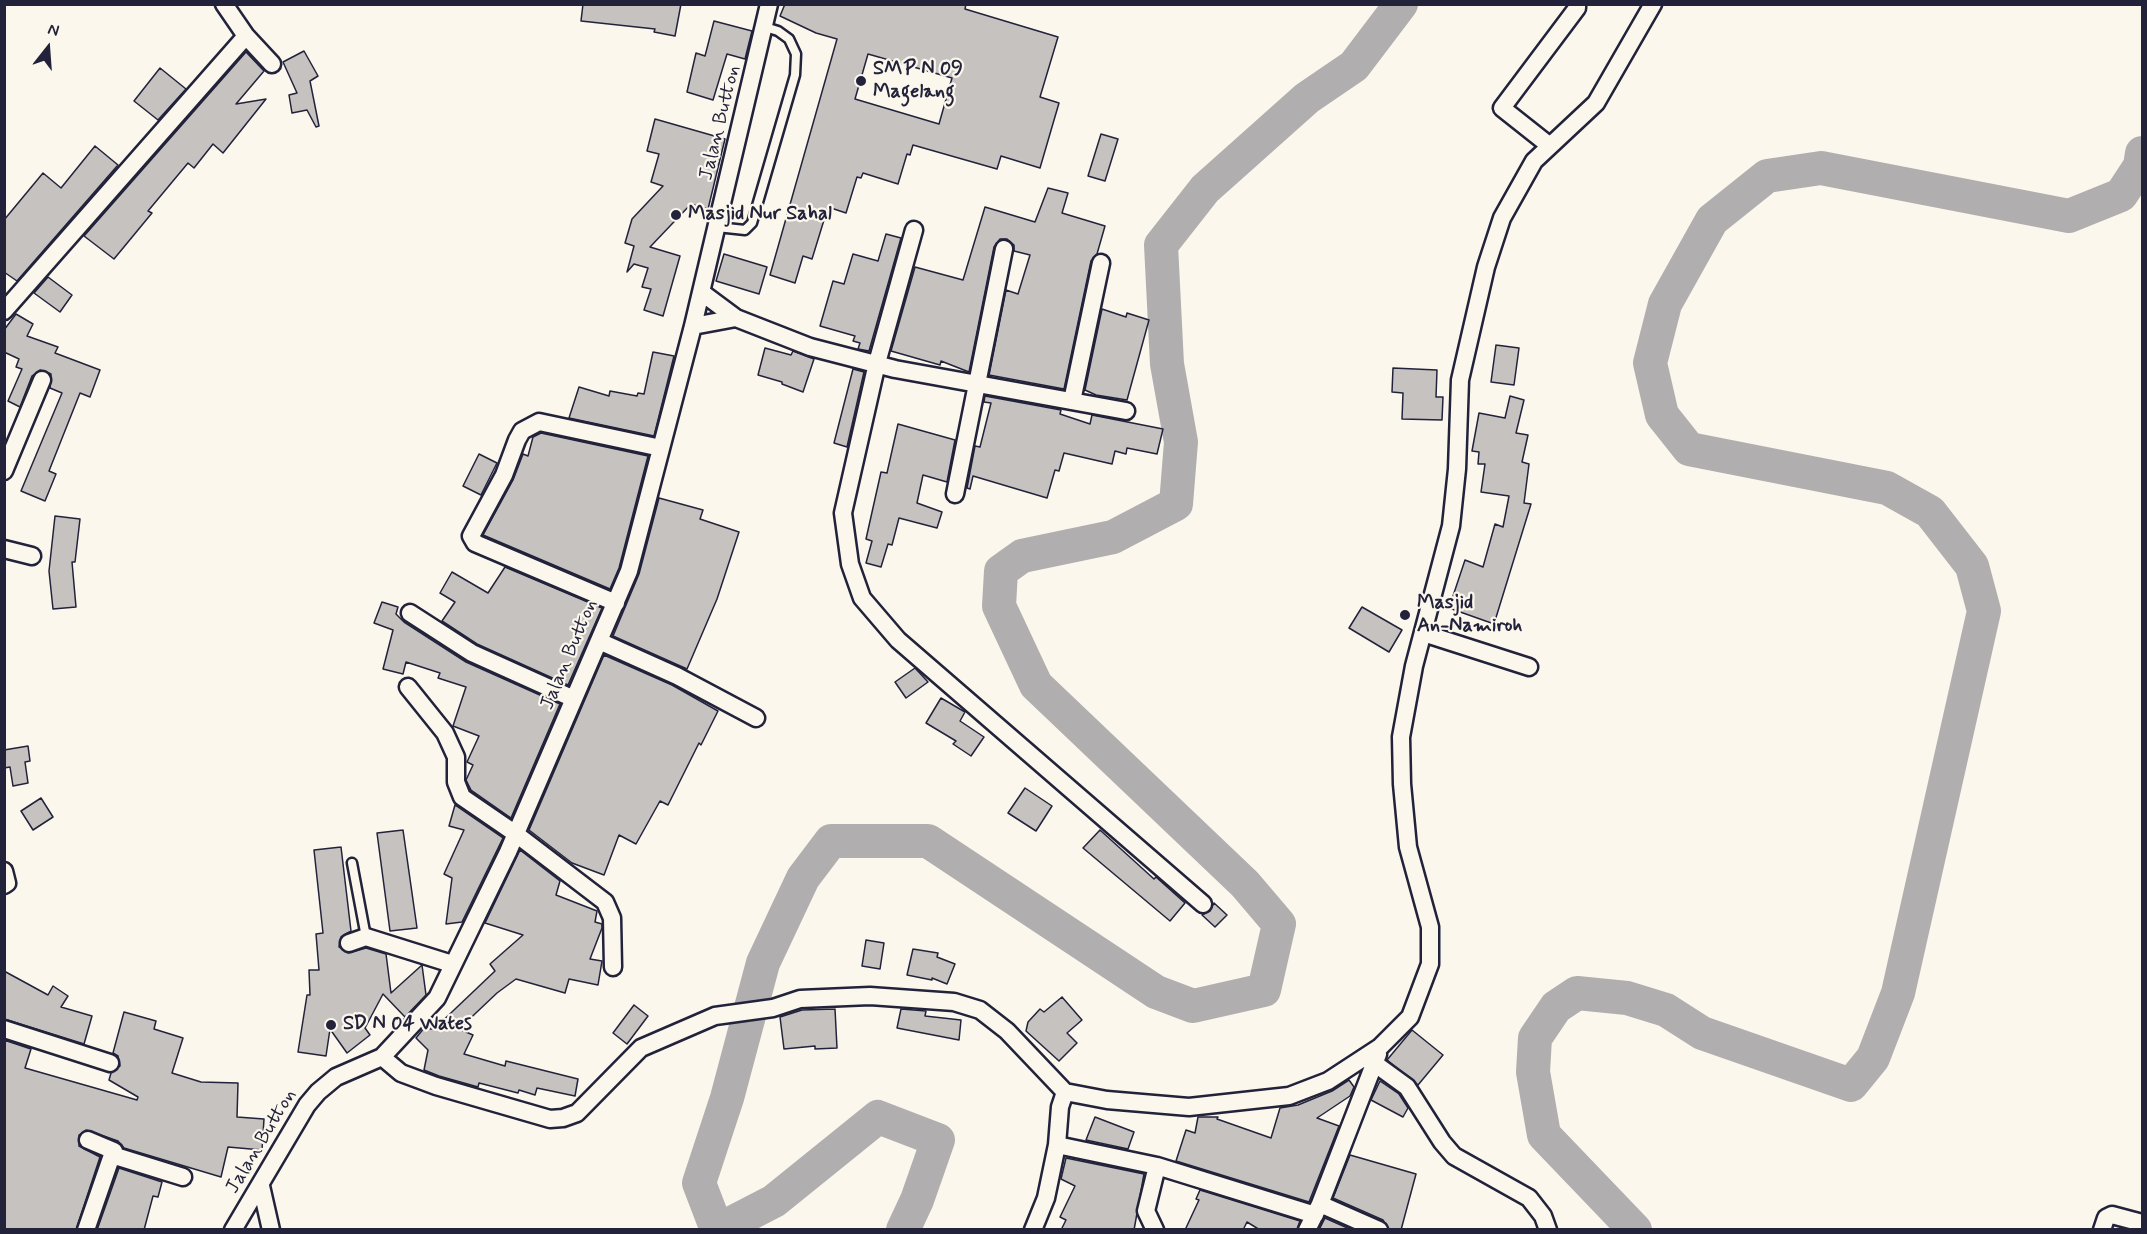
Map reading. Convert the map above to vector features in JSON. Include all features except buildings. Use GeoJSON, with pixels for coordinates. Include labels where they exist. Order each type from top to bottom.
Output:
{"type":"FeatureCollection","features":[{"type":"Feature","properties":{"kind":"street"},"geometry":{"type":"LineString","coordinates":[[224,4],[246,36],[272,64]]}},
{"type":"Feature","properties":{"kind":"street"},"geometry":{"type":"LineString","coordinates":[[1550,146],[1502,108],[1577,8],[1576,4]]}},
{"type":"Feature","properties":{"kind":"street"},"geometry":{"type":"LineString","coordinates":[[1306,1230],[1318,1209],[1377,1055],[1410,1017],[1430,964],[1430,927],[1408,848],[1402,784],[1401,738],[1423,633],[1450,526],[1457,469],[1460,380],[1486,267],[1502,218],[1534,161],[1596,103],[1653,4]]}},
{"type":"Feature","properties":{"kind":"street","name":"Jalan Button"},"geometry":{"type":"LineString","coordinates":[[233,1230],[307,1106],[318,1092],[336,1077],[382,1057],[437,998],[516,834],[630,571],[693,326],[765,27],[768,5]]}},
{"type":"Feature","properties":{"kind":"street"},"geometry":{"type":"LineString","coordinates":[[4,311],[246,36]]}},
{"type":"Feature","properties":{"kind":"street"},"geometry":{"type":"LineString","coordinates":[[914,230],[877,363],[843,513],[850,564],[862,598],[898,640],[1203,904]]}},
{"type":"Feature","properties":{"kind":"street"},"geometry":{"type":"LineString","coordinates":[[955,494],[975,383],[1004,249]]}},
{"type":"Feature","properties":{"kind":"street"},"geometry":{"type":"LineString","coordinates":[[1072,401],[1101,263]]}},
{"type":"Feature","properties":{"kind":"street"},"geometry":{"type":"LineString","coordinates":[[701,292],[736,318],[810,347],[975,383],[1126,411]]}},
{"type":"Feature","properties":{"kind":"street"},"geometry":{"type":"LineString","coordinates":[[693,326],[736,318]]}},
{"type":"Feature","properties":{"kind":"street"},"geometry":{"type":"LineString","coordinates":[[4,471],[42,380]]}},
{"type":"Feature","properties":{"kind":"street"},"geometry":{"type":"LineString","coordinates":[[616,603],[475,543],[471,536],[504,475],[522,431],[539,422],[660,448]]}},
{"type":"Feature","properties":{"kind":"street"},"geometry":{"type":"LineString","coordinates":[[4,549],[32,556]]}},
{"type":"Feature","properties":{"kind":"street"},"geometry":{"type":"LineString","coordinates":[[410,613],[472,653],[574,699]]}},
{"type":"Feature","properties":{"kind":"street"},"geometry":{"type":"LineString","coordinates":[[1423,633],[1529,667]]}},
{"type":"Feature","properties":{"kind":"street"},"geometry":{"type":"LineString","coordinates":[[599,641],[677,676],[756,718]]}},
{"type":"Feature","properties":{"kind":"street"},"geometry":{"type":"LineString","coordinates":[[408,687],[445,732],[456,757],[456,782],[462,797],[516,834],[604,902],[612,918],[613,967]]}},
{"type":"Feature","properties":{"kind":"street"},"geometry":{"type":"LineString","coordinates":[[4,871],[7,883],[4,885]]}},
{"type":"Feature","properties":{"kind":"street"},"geometry":{"type":"LineString","coordinates":[[349,943],[366,937],[452,964]]}},
{"type":"Feature","properties":{"kind":"street"},"geometry":{"type":"LineString","coordinates":[[382,1057],[401,1073],[436,1086],[550,1119],[563,1118],[577,1113],[641,1048],[715,1016],[773,1008],[800,999],[870,996],[954,1002],[980,1010],[1006,1031],[1065,1092],[1107,1100],[1189,1107],[1289,1096],[1328,1081],[1377,1055]]}},
{"type":"Feature","properties":{"kind":"street"},"geometry":{"type":"LineString","coordinates":[[4,1029],[110,1063]]}},
{"type":"Feature","properties":{"kind":"street"},"geometry":{"type":"LineString","coordinates":[[1377,1055],[1407,1087],[1442,1142],[1454,1156],[1529,1198],[1544,1215],[1548,1230]]}},
{"type":"Feature","properties":{"kind":"street"},"geometry":{"type":"LineString","coordinates":[[1033,1230],[1046,1198],[1057,1146],[1060,1107],[1065,1092]]}},
{"type":"Feature","properties":{"kind":"street"},"geometry":{"type":"LineString","coordinates":[[86,1230],[114,1151],[88,1140]]}},
{"type":"Feature","properties":{"kind":"street"},"geometry":{"type":"LineString","coordinates":[[1057,1146],[1157,1166],[1318,1209],[1379,1230]]}},
{"type":"Feature","properties":{"kind":"street"},"geometry":{"type":"LineString","coordinates":[[112,1155],[183,1177]]}},
{"type":"Feature","properties":{"kind":"street"},"geometry":{"type":"LineString","coordinates":[[1155,1230],[1146,1211],[1157,1166]]}},
{"type":"Feature","properties":{"kind":"street"},"geometry":{"type":"LineString","coordinates":[[261,1186],[271,1230]]}},
{"type":"Feature","properties":{"kind":"street"},"geometry":{"type":"LineString","coordinates":[[2102,1230],[2106,1218],[2112,1215],[2142,1222]]}},
{"type":"Feature","properties":{"kind":"lane"},"geometry":{"type":"LineString","coordinates":[[717,227],[745,230],[752,223],[795,75],[796,54],[789,39],[765,27]]}},
{"type":"Feature","properties":{"kind":"lane"},"geometry":{"type":"LineString","coordinates":[[352,863],[366,937]]}},
{"type":"Feature","properties":{"kind":"waterway"},"geometry":{"type":"LineString","coordinates":[[717,1230],[699,1183],[727,1098],[763,963],[803,878],[831,841],[928,841],[1156,992],[1193,1006],[1264,990],[1279,924],[1245,884],[1036,685],[999,606],[1001,571],[1022,556],[1113,537],[1176,504],[1181,442],[1167,364],[1161,245],[1205,189],[1307,98],[1354,66],[1401,4]]}},
{"type":"Feature","properties":{"kind":"waterway"},"geometry":{"type":"LineString","coordinates":[[1635,1230],[1544,1135],[1533,1072],[1535,1038],[1556,1007],[1577,993],[1627,998],[1666,1010],[1702,1033],[1851,1085],[1873,1058],[1898,993],[1984,611],[1972,566],[1930,512],[1887,488],[1689,449],[1662,415],[1650,363],[1665,304],[1712,220],[1767,176],[1821,168],[2069,216],[2121,195],[2140,166],[2142,153]]}},
{"type":"Feature","properties":{"kind":"waterway"},"geometry":{"type":"LineString","coordinates":[[718,1230],[774,1201],[878,1117],[938,1140],[917,1200],[903,1230]]}},
{"type":"Feature","properties":{"kind":"place","name":"SMP N 09 Magelang"},"geometry":{"type":"Point","coordinates":[861,81]}},
{"type":"Feature","properties":{"kind":"place","name":"Masjid Nur Sahal"},"geometry":{"type":"Point","coordinates":[676,215]}},
{"type":"Feature","properties":{"kind":"place","name":"Masjid An-Namiroh"},"geometry":{"type":"Point","coordinates":[1405,615]}},
{"type":"Feature","properties":{"kind":"place","name":"SD N 04 Wates"},"geometry":{"type":"Point","coordinates":[331,1025]}}]}
